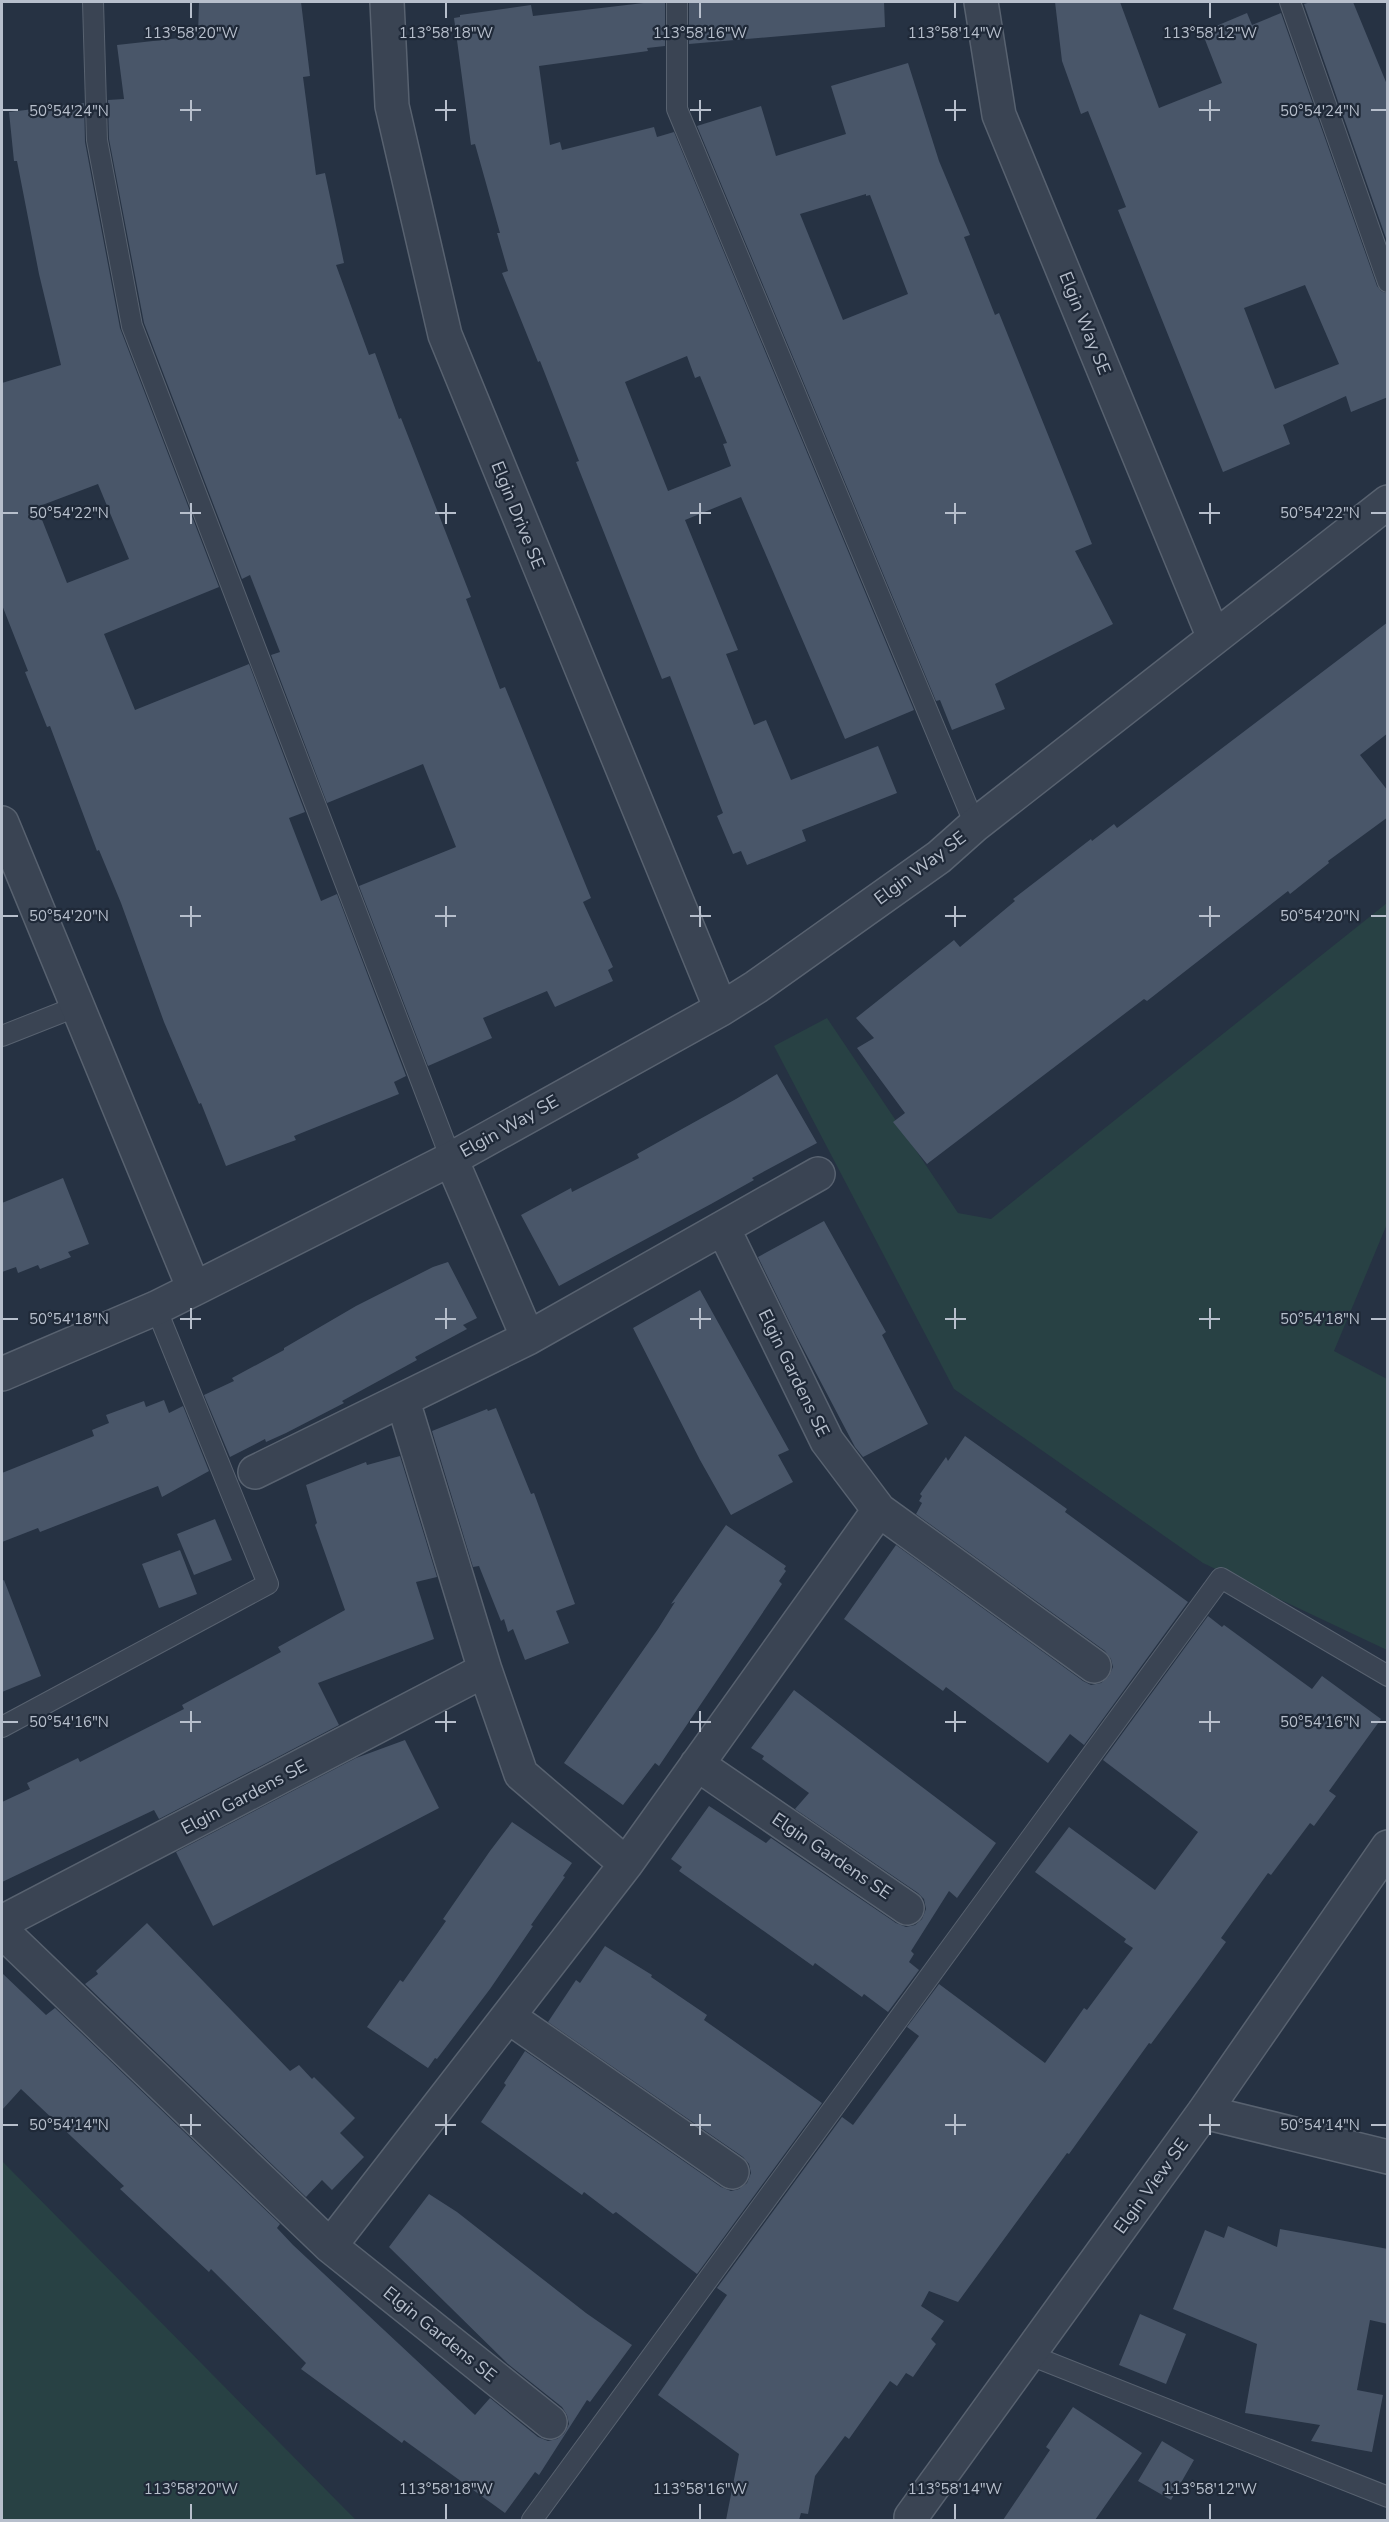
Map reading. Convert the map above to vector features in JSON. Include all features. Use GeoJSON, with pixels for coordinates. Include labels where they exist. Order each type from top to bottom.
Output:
{"type":"FeatureCollection","features":[{"type":"Feature","properties":{"kind":"street","name":"Elgin Drive SE"},"geometry":{"type":"LineString","coordinates":[[387,2],[392,106],[445,335],[720,1009]]}},
{"type":"Feature","properties":{"kind":"street","name":"Elgin Way SE"},"geometry":{"type":"LineString","coordinates":[[981,2],[999,115],[1214,638]]}},
{"type":"Feature","properties":{"kind":"street","name":"Elgin Way SE"},"geometry":{"type":"LineString","coordinates":[[2,1374],[156,1308],[451,1159],[756,987],[939,857],[975,825],[1388,502]]}},
{"type":"Feature","properties":{"kind":"street"},"geometry":{"type":"LineString","coordinates":[[2,823],[194,1289]]}},
{"type":"Feature","properties":{"kind":"street"},"geometry":{"type":"LineString","coordinates":[[451,1159],[528,1338]]}},
{"type":"Feature","properties":{"kind":"street"},"geometry":{"type":"LineString","coordinates":[[255,1472],[528,1338],[818,1174]]}},
{"type":"Feature","properties":{"kind":"street","name":"Elgin Gardens SE"},"geometry":{"type":"LineString","coordinates":[[723,1228],[827,1441],[879,1510],[1094,1666]]}},
{"type":"Feature","properties":{"kind":"street"},"geometry":{"type":"LineString","coordinates":[[403,1401],[485,1670],[521,1774],[626,1864]]}},
{"type":"Feature","properties":{"kind":"street"},"geometry":{"type":"LineString","coordinates":[[330,2247],[626,1864],[879,1510]]}},
{"type":"Feature","properties":{"kind":"street","name":"Elgin Gardens SE"},"geometry":{"type":"LineString","coordinates":[[2,1922],[93,1877],[485,1670]]}},
{"type":"Feature","properties":{"kind":"street","name":"Elgin Gardens SE"},"geometry":{"type":"LineString","coordinates":[[697,1764],[907,1908]]}},
{"type":"Feature","properties":{"kind":"street","name":"Elgin View SE"},"geometry":{"type":"LineString","coordinates":[[911,2520],[1384,1859]]}},
{"type":"Feature","properties":{"kind":"street","name":"Elgin Gardens SE"},"geometry":{"type":"LineString","coordinates":[[2,1931],[330,2247],[550,2422]]}},
{"type":"Feature","properties":{"kind":"street"},"geometry":{"type":"LineString","coordinates":[[509,2017],[732,2172]]}},
{"type":"Feature","properties":{"kind":"street"},"geometry":{"type":"LineString","coordinates":[[1204,2112],[1388,2157]]}},
{"type":"Feature","properties":{"kind":"lane"},"geometry":{"type":"LineString","coordinates":[[93,2],[97,140],[132,326],[451,1159]]}},
{"type":"Feature","properties":{"kind":"lane"},"geometry":{"type":"LineString","coordinates":[[677,2],[677,109],[975,825]]}},
{"type":"Feature","properties":{"kind":"lane"},"geometry":{"type":"LineString","coordinates":[[1290,2],[1388,282]]}},
{"type":"Feature","properties":{"kind":"lane"},"geometry":{"type":"LineString","coordinates":[[2,1036],[78,1006]]}},
{"type":"Feature","properties":{"kind":"lane"},"geometry":{"type":"LineString","coordinates":[[2,1727],[268,1584],[156,1308]]}},
{"type":"Feature","properties":{"kind":"lane"},"geometry":{"type":"LineString","coordinates":[[532,2520],[1221,1578],[1388,1676]]}},
{"type":"Feature","properties":{"kind":"lane"},"geometry":{"type":"LineString","coordinates":[[1030,2355],[1388,2497]]}},
{"type":"Feature","properties":{"kind":"green space"},"geometry":{"type":"Polygon","coordinates":[[[1387,903],[1387,1224],[1334,1351],[1387,1379],[1387,1650],[1203,1563],[954,1389],[774,1046],[827,1018],[958,1213],[991,1219],[1387,903]]]}},
{"type":"Feature","properties":{"kind":"green space"},"geometry":{"type":"Polygon","coordinates":[[[2,2161],[341,2505],[356,2520],[2,2520],[2,2161]]]}},
{"type":"Feature","properties":{"kind":"building"},"geometry":{"type":"Polygon","coordinates":[[[199,2],[301,2],[310,76],[303,77],[316,175],[325,173],[344,263],[336,265],[369,355],[375,353],[399,419],[401,418],[471,597],[466,599],[500,689],[505,687],[591,898],[583,902],[613,967],[608,970],[613,981],[555,1007],[547,991],[483,1018],[492,1038],[428,1066],[359,886],[456,847],[423,764],[327,803],[271,655],[280,652],[250,575],[242,579],[144,323],[109,139],[108,100],[124,99],[117,45],[198,36],[199,2]]]}},
{"type":"Feature","properties":{"kind":"building"},"geometry":{"type":"Polygon","coordinates":[[[665,2],[665,46],[647,48],[648,51],[539,66],[550,145],[560,142],[562,150],[654,127],[657,137],[674,132],[914,710],[845,739],[741,497],[685,520],[738,650],[726,654],[754,725],[766,720],[791,780],[878,746],[897,793],[802,830],[806,841],[747,865],[741,851],[733,854],[717,816],[723,813],[670,676],[662,679],[576,462],[579,461],[540,361],[538,362],[502,273],[508,271],[497,233],[500,233],[475,144],[471,145],[454,18],[460,15],[531,5],[533,16],[665,2]],[[687,356],[625,382],[668,491],[731,466],[723,444],[727,443],[700,376],[695,378],[687,356]]]}},
{"type":"Feature","properties":{"kind":"building"},"geometry":{"type":"Polygon","coordinates":[[[689,2],[884,2],[885,27],[689,44],[689,2]]]}},
{"type":"Feature","properties":{"kind":"building"},"geometry":{"type":"Polygon","coordinates":[[[1055,2],[1120,2],[1159,108],[1222,83],[1202,32],[1247,13],[1252,25],[1281,13],[1377,286],[1388,294],[1388,397],[1351,412],[1346,396],[1283,425],[1290,444],[1223,472],[1118,210],[1126,207],[1088,111],[1081,114],[1062,61],[1055,2]],[[1305,285],[1244,308],[1275,389],[1339,364],[1305,285]]]}},
{"type":"Feature","properties":{"kind":"building"},"geometry":{"type":"Polygon","coordinates":[[[1353,2],[1388,87],[1388,244],[1304,4],[1353,2]]]}},
{"type":"Feature","properties":{"kind":"building"},"geometry":{"type":"Polygon","coordinates":[[[908,63],[939,161],[970,235],[964,237],[995,315],[999,313],[1092,544],[1075,551],[1113,624],[995,684],[1005,709],[952,730],[940,700],[936,701],[697,126],[761,106],[776,156],[846,134],[831,86],[908,63]],[[866,194],[800,214],[843,320],[908,294],[870,195],[866,196],[866,194]]]}},
{"type":"Feature","properties":{"kind":"building"},"geometry":{"type":"Polygon","coordinates":[[[84,103],[85,142],[120,328],[219,587],[104,634],[135,710],[249,664],[305,812],[289,818],[321,901],[337,894],[406,1076],[394,1082],[399,1094],[294,1136],[296,1140],[226,1166],[201,1103],[199,1104],[164,1022],[121,903],[99,850],[97,851],[50,726],[47,727],[25,672],[28,671],[2,605],[2,383],[61,365],[39,274],[17,161],[14,161],[9,112],[84,103]],[[98,484],[37,507],[67,583],[129,559],[98,484]]]}},
{"type":"Feature","properties":{"kind":"building"},"geometry":{"type":"Polygon","coordinates":[[[1388,622],[1388,733],[1360,755],[1388,791],[1388,817],[1328,861],[1329,863],[1290,894],[1288,891],[1147,1001],[1144,999],[927,1164],[893,1122],[905,1113],[857,1048],[874,1038],[856,1018],[954,940],[960,947],[1015,901],[1013,899],[1091,839],[1092,841],[1114,824],[1117,828],[1388,622]]]}},
{"type":"Feature","properties":{"kind":"building"},"geometry":{"type":"Polygon","coordinates":[[[777,1074],[817,1143],[752,1178],[754,1180],[711,1204],[559,1286],[521,1215],[571,1188],[572,1192],[639,1158],[637,1154],[777,1074]]]}},
{"type":"Feature","properties":{"kind":"building"},"geometry":{"type":"Polygon","coordinates":[[[63,1178],[89,1244],[68,1252],[71,1257],[40,1269],[38,1265],[18,1273],[16,1267],[2,1272],[2,1203],[63,1178]]]}},
{"type":"Feature","properties":{"kind":"building"},"geometry":{"type":"Polygon","coordinates":[[[824,1221],[886,1332],[882,1335],[928,1424],[863,1457],[855,1447],[795,1333],[758,1257],[824,1221]]]}},
{"type":"Feature","properties":{"kind":"building"},"geometry":{"type":"Polygon","coordinates":[[[448,1262],[477,1318],[463,1325],[467,1329],[415,1357],[417,1360],[342,1401],[344,1403],[286,1433],[266,1442],[265,1439],[230,1457],[204,1395],[234,1381],[232,1378],[284,1350],[356,1306],[433,1267],[448,1262]]]}},
{"type":"Feature","properties":{"kind":"building"},"geometry":{"type":"Polygon","coordinates":[[[700,1290],[789,1450],[778,1455],[793,1482],[731,1515],[700,1460],[633,1328],[700,1290]]]}},
{"type":"Feature","properties":{"kind":"building"},"geometry":{"type":"Polygon","coordinates":[[[164,1400],[169,1413],[183,1406],[209,1471],[162,1497],[158,1486],[40,1532],[38,1528],[2,1542],[2,1473],[94,1436],[92,1430],[109,1423],[106,1415],[144,1401],[146,1407],[164,1400]]]}},
{"type":"Feature","properties":{"kind":"building"},"geometry":{"type":"Polygon","coordinates":[[[496,1408],[531,1494],[534,1493],[575,1604],[556,1611],[569,1643],[525,1660],[513,1629],[508,1632],[504,1619],[501,1621],[479,1566],[473,1567],[432,1431],[487,1409],[488,1411],[496,1408]]]}},
{"type":"Feature","properties":{"kind":"building"},"geometry":{"type":"Polygon","coordinates":[[[965,1436],[1067,1509],[1065,1512],[1188,1602],[1084,1745],[1070,1734],[1048,1763],[946,1687],[943,1691],[844,1619],[896,1545],[1083,1681],[1091,1685],[1101,1683],[1109,1676],[1113,1667],[1105,1651],[916,1514],[922,1503],[919,1501],[922,1496],[920,1494],[946,1457],[948,1461],[965,1436]]]}},
{"type":"Feature","properties":{"kind":"building"},"geometry":{"type":"Polygon","coordinates":[[[400,1456],[437,1577],[416,1582],[434,1639],[318,1683],[339,1725],[159,1819],[154,1810],[2,1882],[2,1802],[30,1789],[27,1783],[78,1758],[80,1762],[184,1709],[182,1705],[281,1652],[278,1647],[345,1610],[315,1525],[317,1523],[306,1485],[366,1462],[367,1465],[400,1456]]]}},
{"type":"Feature","properties":{"kind":"building"},"geometry":{"type":"Polygon","coordinates":[[[215,1519],[232,1560],[194,1575],[177,1534],[215,1519]]]}},
{"type":"Feature","properties":{"kind":"building"},"geometry":{"type":"Polygon","coordinates":[[[726,1525],[786,1566],[784,1569],[786,1571],[779,1581],[782,1584],[659,1766],[655,1763],[623,1805],[564,1763],[658,1629],[675,1602],[671,1604],[726,1525]]]}},
{"type":"Feature","properties":{"kind":"building"},"geometry":{"type":"Polygon","coordinates":[[[180,1550],[197,1594],[159,1608],[142,1564],[180,1550]]]}},
{"type":"Feature","properties":{"kind":"building"},"geometry":{"type":"Polygon","coordinates":[[[4,1580],[41,1676],[2,1692],[2,1581],[4,1580]]]}},
{"type":"Feature","properties":{"kind":"building"},"geometry":{"type":"Polygon","coordinates":[[[1208,1616],[1222,1627],[1224,1625],[1312,1689],[1322,1676],[1381,1719],[1329,1791],[1336,1796],[1314,1826],[1310,1823],[1271,1875],[1268,1873],[1221,1938],[1226,1942],[1200,1978],[1151,2044],[1149,2043],[958,2302],[929,2291],[921,2306],[944,2321],[931,2339],[936,2344],[913,2377],[906,2373],[897,2386],[890,2381],[849,2439],[845,2436],[815,2476],[808,2514],[801,2513],[799,2520],[726,2520],[739,2454],[658,2395],[727,2295],[717,2288],[842,2117],[853,2125],[919,2036],[907,2027],[939,1984],[1045,2063],[1084,2008],[1087,2010],[1133,1948],[1124,1942],[1126,1939],[1035,1872],[1069,1827],[1155,1890],[1198,1832],[1103,1760],[1208,1616]]]}},
{"type":"Feature","properties":{"kind":"building"},"geometry":{"type":"Polygon","coordinates":[[[794,1690],[996,1843],[957,1898],[949,1891],[911,1951],[914,1954],[909,1962],[919,1970],[888,2012],[864,1994],[862,1997],[815,1963],[813,1966],[679,1871],[682,1867],[671,1859],[709,1806],[766,1843],[771,1838],[896,1923],[906,1927],[915,1925],[922,1919],[926,1909],[924,1899],[918,1893],[795,1809],[809,1793],[762,1759],[764,1756],[751,1748],[794,1690]]]}},
{"type":"Feature","properties":{"kind":"building"},"geometry":{"type":"Polygon","coordinates":[[[405,1740],[439,1808],[213,1926],[176,1852],[356,1758],[405,1740]]]}},
{"type":"Feature","properties":{"kind":"building"},"geometry":{"type":"Polygon","coordinates":[[[512,1822],[572,1863],[490,1989],[428,2068],[367,2027],[400,1980],[403,1982],[446,1921],[443,1919],[512,1822]]]}},
{"type":"Feature","properties":{"kind":"building"},"geometry":{"type":"Polygon","coordinates":[[[147,1923],[290,2071],[299,2065],[355,2118],[340,2133],[364,2157],[332,2190],[322,2180],[306,2197],[85,1984],[98,1974],[96,1971],[147,1923]]]}},
{"type":"Feature","properties":{"kind":"building"},"geometry":{"type":"Polygon","coordinates":[[[605,1946],[652,1975],[651,1977],[707,2015],[704,2020],[822,2103],[697,2274],[616,2212],[613,2214],[584,2192],[582,2195],[481,2122],[525,2051],[721,2187],[731,2191],[747,2183],[751,2173],[749,2164],[743,2157],[548,2022],[576,1980],[580,1983],[605,1946]]]}},
{"type":"Feature","properties":{"kind":"building"},"geometry":{"type":"Polygon","coordinates":[[[2,1973],[46,2015],[55,2008],[280,2224],[277,2228],[293,2245],[475,2415],[490,2398],[538,2437],[548,2441],[564,2434],[569,2424],[562,2407],[508,2364],[389,2247],[429,2194],[457,2212],[586,2313],[632,2345],[590,2402],[587,2400],[539,2475],[535,2472],[505,2513],[404,2440],[402,2443],[301,2369],[306,2363],[211,2269],[209,2272],[120,2189],[124,2186],[21,2089],[2,2110],[2,1973]]]}},
{"type":"Feature","properties":{"kind":"building"},"geometry":{"type":"Polygon","coordinates":[[[1228,2226],[1277,2247],[1280,2229],[1388,2249],[1388,2324],[1370,2320],[1357,2390],[1383,2395],[1372,2452],[1311,2441],[1320,2425],[1245,2413],[1257,2344],[1173,2309],[1205,2230],[1224,2238],[1228,2226]]]}},
{"type":"Feature","properties":{"kind":"building"},"geometry":{"type":"Polygon","coordinates":[[[1140,2314],[1186,2334],[1166,2384],[1119,2365],[1140,2314]]]}},
{"type":"Feature","properties":{"kind":"building"},"geometry":{"type":"Polygon","coordinates":[[[1073,2407],[1142,2453],[1095,2520],[1003,2520],[1050,2450],[1046,2447],[1073,2407]]]}},
{"type":"Feature","properties":{"kind":"building"},"geometry":{"type":"Polygon","coordinates":[[[1162,2441],[1194,2460],[1171,2500],[1138,2481],[1162,2441]]]}}]}
